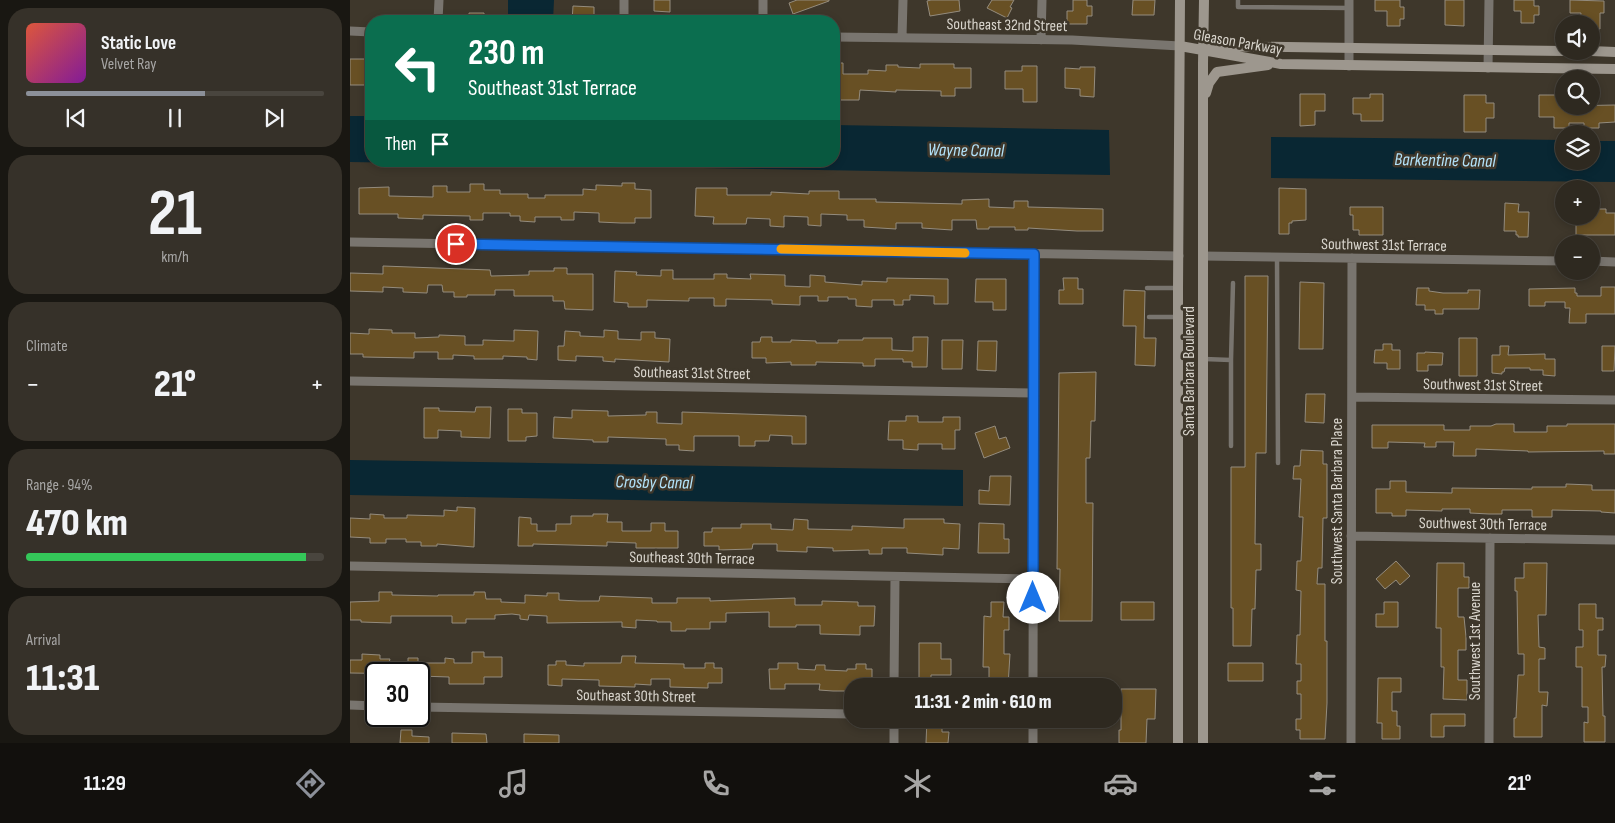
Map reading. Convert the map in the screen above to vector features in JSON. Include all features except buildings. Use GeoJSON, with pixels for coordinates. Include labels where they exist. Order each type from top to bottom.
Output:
{"type":"FeatureCollection","features":[{"type":"Feature","properties":{"kind":"main road","name":"Santa Barbara Boulevard"},"geometry":{"type":"LineString","coordinates":[[1178,743],[1180,0]]}},
{"type":"Feature","properties":{"kind":"main road","name":"Santa Barbara Boulevard"},"geometry":{"type":"LineString","coordinates":[[1203,743],[1204,0]]}},
{"type":"Feature","properties":{"kind":"main road","name":"Gleason Parkway"},"geometry":{"type":"LineString","coordinates":[[1180,46],[1203,48],[1555,51]]}},
{"type":"Feature","properties":{"kind":"main road","name":"Gleason Parkway"},"geometry":{"type":"LineString","coordinates":[[1203,48],[1281,64],[1615,69]]}},
{"type":"Feature","properties":{"kind":"main road"},"geometry":{"type":"LineString","coordinates":[[1600,51],[1615,52]]}},
{"type":"Feature","properties":{"kind":"main road"},"geometry":{"type":"LineString","coordinates":[[1203,104],[1209,83],[1217,72],[1281,64]]}},
{"type":"Feature","properties":{"kind":"street"},"geometry":{"type":"LineString","coordinates":[[438,15],[439,0]]}},
{"type":"Feature","properties":{"kind":"street"},"geometry":{"type":"LineString","coordinates":[[624,0],[624,15]]}},
{"type":"Feature","properties":{"kind":"street"},"geometry":{"type":"LineString","coordinates":[[763,0],[763,15]]}},
{"type":"Feature","properties":{"kind":"street"},"geometry":{"type":"LineString","coordinates":[[902,38],[903,0]]}},
{"type":"Feature","properties":{"kind":"street"},"geometry":{"type":"LineString","coordinates":[[1041,40],[1042,0]]}},
{"type":"Feature","properties":{"kind":"street"},"geometry":{"type":"LineString","coordinates":[[1488,68],[1489,0]]}},
{"type":"Feature","properties":{"kind":"street"},"geometry":{"type":"LineString","coordinates":[[1349,4],[1349,66]]}},
{"type":"Feature","properties":{"kind":"street"},"geometry":{"type":"LineString","coordinates":[[350,31],[365,32]]}},
{"type":"Feature","properties":{"kind":"street","name":"Southeast 32nd Street"},"geometry":{"type":"LineString","coordinates":[[840,37],[1041,40],[1180,46]]}},
{"type":"Feature","properties":{"kind":"street"},"geometry":{"type":"LineString","coordinates":[[350,242],[1178,256]]}},
{"type":"Feature","properties":{"kind":"street"},"geometry":{"type":"LineString","coordinates":[[1033,678],[1034,254]]}},
{"type":"Feature","properties":{"kind":"street","name":"Southwest 31st Terrace"},"geometry":{"type":"LineString","coordinates":[[1203,256],[1555,261]]}},
{"type":"Feature","properties":{"kind":"street","name":"Southwest Santa Barbara Place"},"geometry":{"type":"LineString","coordinates":[[1351,743],[1352,258]]}},
{"type":"Feature","properties":{"kind":"street"},"geometry":{"type":"LineString","coordinates":[[1600,262],[1615,262]]}},
{"type":"Feature","properties":{"kind":"street","name":"Southeast 31st Street"},"geometry":{"type":"LineString","coordinates":[[350,381],[1033,393]]}},
{"type":"Feature","properties":{"kind":"street","name":"Southwest 31st Street"},"geometry":{"type":"LineString","coordinates":[[1352,397],[1615,400]]}},
{"type":"Feature","properties":{"kind":"street","name":"Southwest 30th Terrace"},"geometry":{"type":"LineString","coordinates":[[1351,536],[1615,540]]}},
{"type":"Feature","properties":{"kind":"street","name":"Southwest 1st Avenue"},"geometry":{"type":"LineString","coordinates":[[1489,743],[1490,538]]}},
{"type":"Feature","properties":{"kind":"street","name":"Southeast 30th Terrace"},"geometry":{"type":"LineString","coordinates":[[350,566],[1034,579]]}},
{"type":"Feature","properties":{"kind":"street"},"geometry":{"type":"LineString","coordinates":[[894,678],[895,577]]}},
{"type":"Feature","properties":{"kind":"street"},"geometry":{"type":"LineString","coordinates":[[350,705],[365,706]]}},
{"type":"Feature","properties":{"kind":"street","name":"Southeast 30th Street"},"geometry":{"type":"LineString","coordinates":[[430,707],[844,714]]}},
{"type":"Feature","properties":{"kind":"street"},"geometry":{"type":"LineString","coordinates":[[894,728],[894,743]]}},
{"type":"Feature","properties":{"kind":"street"},"geometry":{"type":"LineString","coordinates":[[1033,728],[1033,743]]}},
{"type":"Feature","properties":{"kind":"lane"},"geometry":{"type":"LineString","coordinates":[[1238,0],[1238,7],[1349,4]]}},
{"type":"Feature","properties":{"kind":"lane"},"geometry":{"type":"LineString","coordinates":[[1277,0],[1277,7]]}},
{"type":"Feature","properties":{"kind":"lane"},"geometry":{"type":"LineString","coordinates":[[1277,257],[1278,463]]}},
{"type":"Feature","properties":{"kind":"lane"},"geometry":{"type":"LineString","coordinates":[[1231,446],[1233,284]]}},
{"type":"Feature","properties":{"kind":"lane"},"geometry":{"type":"LineString","coordinates":[[1147,288],[1178,288]]}},
{"type":"Feature","properties":{"kind":"lane"},"geometry":{"type":"LineString","coordinates":[[1149,316],[1178,317]]}},
{"type":"Feature","properties":{"kind":"lane"},"geometry":{"type":"LineString","coordinates":[[1203,359],[1231,360]]}},
{"type":"Feature","properties":{"kind":"water"},"geometry":{"type":"Polygon","coordinates":[[[508,0],[554,0],[553,15],[508,15],[508,0]]]}},
{"type":"Feature","properties":{"kind":"water"},"geometry":{"type":"Polygon","coordinates":[[[350,116],[365,116],[365,162],[350,162],[350,116]]]}},
{"type":"Feature","properties":{"kind":"water","name":"Wayne Canal"},"geometry":{"type":"Polygon","coordinates":[[[840,125],[1109,130],[1110,175],[642,167],[840,167],[840,125]]]}},
{"type":"Feature","properties":{"kind":"water","name":"Barkentine Canal"},"geometry":{"type":"Polygon","coordinates":[[[1271,137],[1555,140],[1555,170],[1600,170],[1600,141],[1615,141],[1615,182],[1600,182],[1600,180],[1555,181],[1271,178],[1271,137]]]}},
{"type":"Feature","properties":{"kind":"water","name":"Crosby Canal"},"geometry":{"type":"Polygon","coordinates":[[[350,460],[963,470],[963,506],[350,495],[350,460]]]}},
{"type":"Feature","properties":{"kind":"slow traffic"},"geometry":{"type":"LineString","coordinates":[[781,249],[965,253]]}},
{"type":"Feature","properties":{"kind":"route"},"geometry":{"type":"LineString","coordinates":[[456,244],[1034,254],[1033,598]]}}]}
